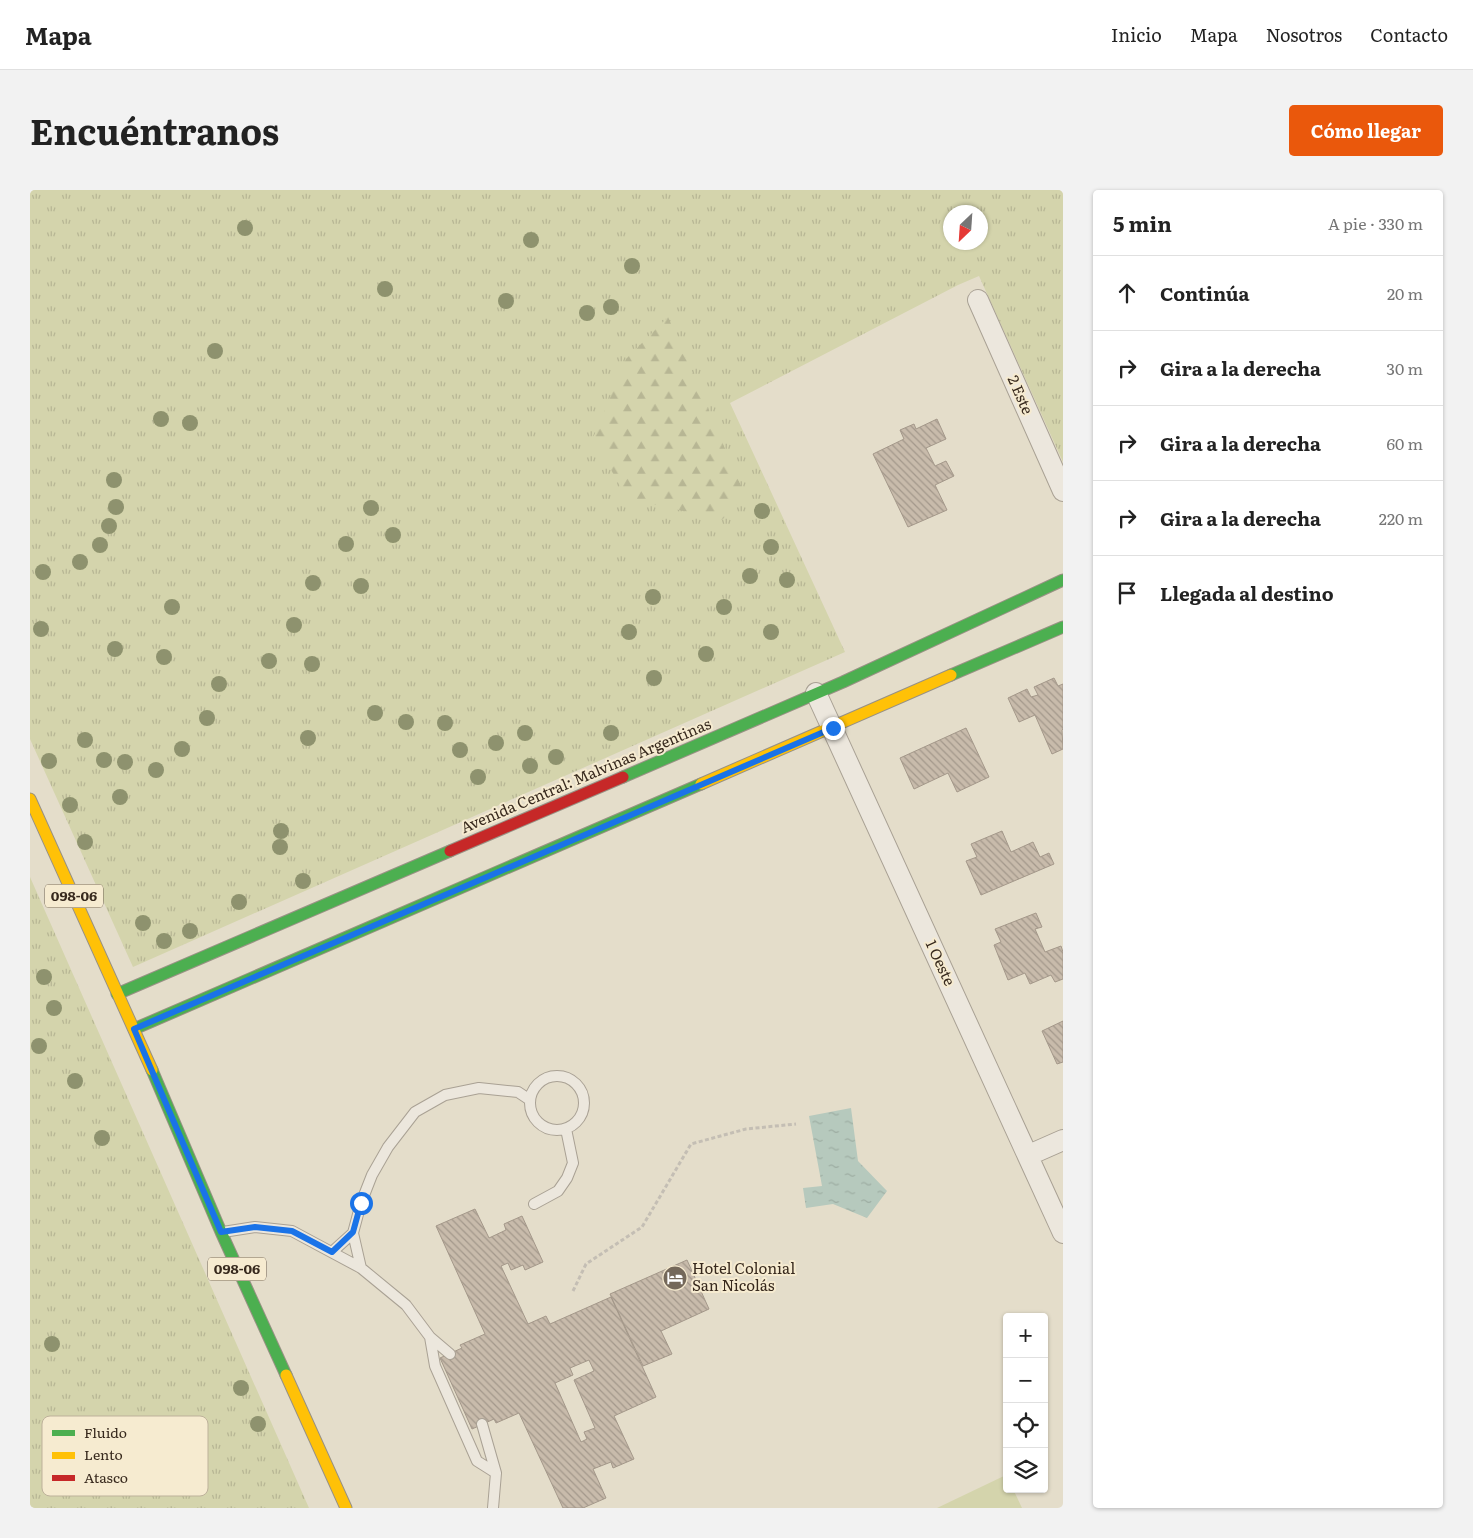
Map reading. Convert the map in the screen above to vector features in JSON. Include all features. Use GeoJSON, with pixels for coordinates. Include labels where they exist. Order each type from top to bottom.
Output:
{"type":"FeatureCollection","features":[{"type":"Feature","properties":{"kind":"main road","name":"Avenida Central: Malvinas Argentinas"},"geometry":{"type":"LineString","coordinates":[[117,994],[816,694],[1063,580]]}},
{"type":"Feature","properties":{"kind":"main road"},"geometry":{"type":"LineString","coordinates":[[117,994],[134,1029],[1063,627]]}},
{"type":"Feature","properties":{"kind":"main road","name":"098-06"},"geometry":{"type":"LineString","coordinates":[[30,799],[117,994]]}},
{"type":"Feature","properties":{"kind":"main road","name":"098-06"},"geometry":{"type":"LineString","coordinates":[[134,1029],[221,1232],[346,1508]]}},
{"type":"Feature","properties":{"kind":"street","name":"2 Este"},"geometry":{"type":"LineString","coordinates":[[978,300],[1063,490]]}},
{"type":"Feature","properties":{"kind":"street","name":"1 Oeste"},"geometry":{"type":"LineString","coordinates":[[816,694],[1029,1155],[1063,1233]]}},
{"type":"Feature","properties":{"kind":"street"},"geometry":{"type":"LineString","coordinates":[[1029,1155],[1063,1140]]}},
{"type":"Feature","properties":{"kind":"lane"},"geometry":{"type":"LineString","coordinates":[[561,1077],[574,1083],[582,1094],[584,1108],[577,1121],[566,1129],[552,1130],[540,1124],[532,1113],[530,1100],[536,1087],[547,1078],[561,1077]]}},
{"type":"Feature","properties":{"kind":"lane"},"geometry":{"type":"LineString","coordinates":[[362,1268],[353,1232],[361,1203],[372,1176],[388,1147],[415,1112],[445,1095],[479,1088],[518,1092],[530,1100]]}},
{"type":"Feature","properties":{"kind":"lane"},"geometry":{"type":"LineString","coordinates":[[534,1204],[558,1191],[567,1178],[573,1163],[566,1129]]}},
{"type":"Feature","properties":{"kind":"lane"},"geometry":{"type":"LineString","coordinates":[[221,1232],[255,1227],[292,1231],[332,1252],[362,1268],[406,1305],[430,1337],[450,1354]]}},
{"type":"Feature","properties":{"kind":"lane"},"geometry":{"type":"LineString","coordinates":[[332,1252],[353,1232]]}},
{"type":"Feature","properties":{"kind":"lane"},"geometry":{"type":"LineString","coordinates":[[430,1337],[435,1366],[477,1461],[496,1473]]}},
{"type":"Feature","properties":{"kind":"lane"},"geometry":{"type":"LineString","coordinates":[[482,1424],[496,1473],[493,1508]]}},
{"type":"Feature","properties":{"kind":"path"},"geometry":{"type":"LineString","coordinates":[[573,1291],[586,1264],[642,1227],[691,1144],[746,1129],[796,1124]]}},
{"type":"Feature","properties":{"kind":"green space"},"geometry":{"type":"Polygon","coordinates":[[[30,190],[1063,190],[1063,462],[979,276],[958,285],[730,403],[845,652],[133,967],[30,739],[30,190]]]}},
{"type":"Feature","properties":{"kind":"green space"},"geometry":{"type":"Polygon","coordinates":[[[668,317],[745,495],[722,520],[627,498],[593,438],[626,359],[668,317]]]}},
{"type":"Feature","properties":{"kind":"green space"},"geometry":{"type":"Polygon","coordinates":[[[30,877],[309,1508],[30,1508],[30,877]]]}},
{"type":"Feature","properties":{"kind":"green space"},"geometry":{"type":"Polygon","coordinates":[[[1003,1476],[1003,1493],[1015,1493],[1022,1508],[937,1508],[1003,1476]]]}},
{"type":"Feature","properties":{"kind":"water"},"geometry":{"type":"Polygon","coordinates":[[[851,1108],[858,1161],[887,1191],[867,1218],[833,1204],[806,1208],[803,1188],[822,1186],[809,1116],[851,1108]]]}},
{"type":"Feature","properties":{"kind":"building"},"geometry":{"type":"Polygon","coordinates":[[[937,419],[946,439],[926,448],[935,466],[946,461],[954,476],[935,485],[947,510],[908,527],[873,454],[904,439],[900,430],[914,424],[916,429],[937,419]]]}},
{"type":"Feature","properties":{"kind":"building"},"geometry":{"type":"Polygon","coordinates":[[[1054,678],[1058,686],[1063,684],[1063,749],[1052,754],[1035,715],[1019,722],[1008,698],[1027,689],[1031,697],[1038,695],[1034,687],[1054,678]]]}},
{"type":"Feature","properties":{"kind":"building"},"geometry":{"type":"Polygon","coordinates":[[[966,728],[989,777],[957,792],[948,773],[914,789],[900,758],[966,728]]]}},
{"type":"Feature","properties":{"kind":"building"},"geometry":{"type":"Polygon","coordinates":[[[1002,831],[1011,852],[1033,842],[1040,857],[1049,853],[1054,864],[981,895],[966,861],[977,857],[971,844],[1002,831]]]}},
{"type":"Feature","properties":{"kind":"building"},"geometry":{"type":"Polygon","coordinates":[[[1036,913],[1042,927],[1035,929],[1045,952],[1061,946],[1063,952],[1063,979],[1055,982],[1051,975],[1030,984],[1025,973],[1008,980],[994,945],[1001,942],[995,929],[1036,913]]]}},
{"type":"Feature","properties":{"kind":"building"},"geometry":{"type":"Polygon","coordinates":[[[1063,1021],[1063,1062],[1057,1064],[1042,1031],[1063,1021]]]}},
{"type":"Feature","properties":{"kind":"building"},"geometry":{"type":"Polygon","coordinates":[[[475,1209],[489,1238],[506,1230],[504,1224],[522,1216],[543,1262],[525,1270],[523,1265],[511,1270],[508,1263],[501,1266],[528,1324],[546,1316],[550,1324],[611,1297],[656,1397],[614,1416],[634,1459],[613,1468],[611,1462],[593,1469],[606,1498],[583,1508],[563,1508],[519,1413],[496,1423],[494,1419],[472,1429],[440,1358],[462,1348],[460,1345],[485,1334],[436,1226],[475,1209]],[[589,1360],[570,1368],[573,1375],[555,1383],[581,1442],[587,1439],[584,1432],[595,1428],[574,1380],[594,1371],[589,1360]]]}},
{"type":"Feature","properties":{"kind":"building"},"geometry":{"type":"Polygon","coordinates":[[[687,1260],[709,1309],[661,1331],[672,1354],[643,1366],[610,1294],[687,1260]]]}},
{"type":"Feature","properties":{"kind":"traffic: fast"},"geometry":{"type":"LineString","coordinates":[[623,777],[843,682],[1063,580]]}},
{"type":"Feature","properties":{"kind":"traffic: fast"},"geometry":{"type":"LineString","coordinates":[[951,675],[1063,627]]}},
{"type":"Feature","properties":{"kind":"traffic: fast"},"geometry":{"type":"LineString","coordinates":[[134,1029],[701,784]]}},
{"type":"Feature","properties":{"kind":"traffic: fast"},"geometry":{"type":"LineString","coordinates":[[117,994],[450,851]]}},
{"type":"Feature","properties":{"kind":"traffic: fast"},"geometry":{"type":"LineString","coordinates":[[152,1070],[221,1232],[286,1375]]}},
{"type":"Feature","properties":{"kind":"traffic: slow"},"geometry":{"type":"LineString","coordinates":[[701,784],[951,675]]}},
{"type":"Feature","properties":{"kind":"traffic: slow"},"geometry":{"type":"LineString","coordinates":[[30,799],[152,1070]]}},
{"type":"Feature","properties":{"kind":"traffic: slow"},"geometry":{"type":"LineString","coordinates":[[286,1375],[346,1508]]}},
{"type":"Feature","properties":{"kind":"traffic: jam"},"geometry":{"type":"LineString","coordinates":[[450,851],[623,777]]}},
{"type":"Feature","properties":{"kind":"place","name":"Hotel Colonial San Nicolás"},"geometry":{"type":"Point","coordinates":[675,1278]}},
{"type":"Feature","properties":{"kind":"route"},"geometry":{"type":"LineString","coordinates":[[361,1203],[353,1232],[332,1252],[292,1231],[255,1227],[221,1232],[134,1029],[833,728]]}}]}
